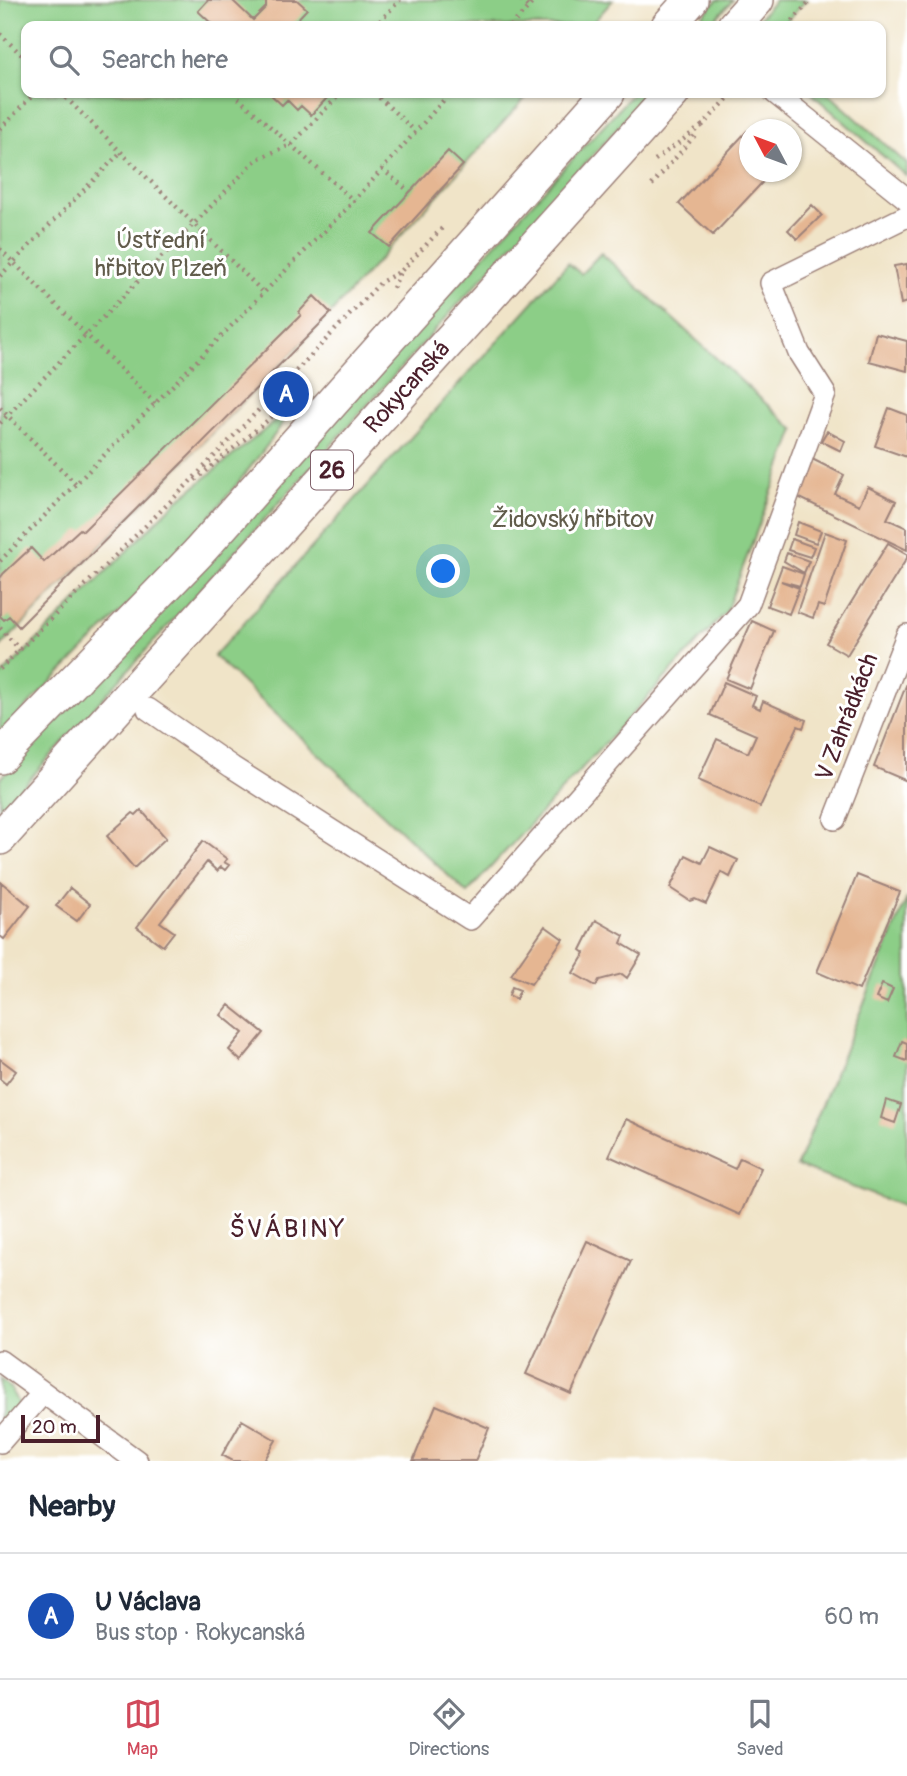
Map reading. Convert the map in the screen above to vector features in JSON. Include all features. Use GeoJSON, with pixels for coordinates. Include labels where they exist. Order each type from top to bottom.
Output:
{"type":"FeatureCollection","features":[{"type":"Feature","properties":{"kind":"main road"},"geometry":{"type":"LineString","coordinates":[[672,21],[691,0]]}},
{"type":"Feature","properties":{"kind":"main road"},"geometry":{"type":"LineString","coordinates":[[738,21],[757,0]]}},
{"type":"Feature","properties":{"kind":"main road","name":"Rokycanská"},"geometry":{"type":"LineString","coordinates":[[0,757],[197,554],[604,98]]}},
{"type":"Feature","properties":{"kind":"main road","name":"Rokycanská"},"geometry":{"type":"LineString","coordinates":[[0,838],[668,98]]}},
{"type":"Feature","properties":{"kind":"street"},"geometry":{"type":"LineString","coordinates":[[781,98],[907,200]]}},
{"type":"Feature","properties":{"kind":"street"},"geometry":{"type":"LineString","coordinates":[[148,709],[243,774],[470,919],[748,605],[825,394],[800,353],[771,282],[907,216]]}},
{"type":"Feature","properties":{"kind":"street","name":"V Zahrádkách"},"geometry":{"type":"LineString","coordinates":[[835,818],[907,635]]}},
{"type":"Feature","properties":{"kind":"street"},"geometry":{"type":"LineString","coordinates":[[0,1361],[137,1461]]}},
{"type":"Feature","properties":{"kind":"street"},"geometry":{"type":"LineString","coordinates":[[0,1442],[42,1394]]}},
{"type":"Feature","properties":{"kind":"path"},"geometry":{"type":"LineString","coordinates":[[380,21],[400,0]]}},
{"type":"Feature","properties":{"kind":"path"},"geometry":{"type":"LineString","coordinates":[[521,0],[528,7]]}},
{"type":"Feature","properties":{"kind":"path"},"geometry":{"type":"LineString","coordinates":[[515,21],[535,0]]}},
{"type":"Feature","properties":{"kind":"path"},"geometry":{"type":"LineString","coordinates":[[792,21],[811,0]]}},
{"type":"Feature","properties":{"kind":"path"},"geometry":{"type":"LineString","coordinates":[[0,34],[21,54]]}},
{"type":"Feature","properties":{"kind":"path"},"geometry":{"type":"LineString","coordinates":[[0,129],[30,98]]}},
{"type":"Feature","properties":{"kind":"path"},"geometry":{"type":"LineString","coordinates":[[66,98],[264,293]]}},
{"type":"Feature","properties":{"kind":"path"},"geometry":{"type":"LineString","coordinates":[[240,98],[354,201]]}},
{"type":"Feature","properties":{"kind":"path"},"geometry":{"type":"LineString","coordinates":[[0,423],[257,159],[291,145],[336,98]]}},
{"type":"Feature","properties":{"kind":"path"},"geometry":{"type":"LineString","coordinates":[[379,98],[415,131]]}},
{"type":"Feature","properties":{"kind":"path"},"geometry":{"type":"LineString","coordinates":[[1,558],[354,201],[445,98]]}},
{"type":"Feature","properties":{"kind":"path"},"geometry":{"type":"LineString","coordinates":[[652,185],[729,98]]}},
{"type":"Feature","properties":{"kind":"path"},"geometry":{"type":"LineString","coordinates":[[0,276],[121,152]]}},
{"type":"Feature","properties":{"kind":"path"},"geometry":{"type":"LineString","coordinates":[[382,169],[410,192]]}},
{"type":"Feature","properties":{"kind":"path"},"geometry":{"type":"LineString","coordinates":[[383,299],[401,271],[445,225]]}},
{"type":"Feature","properties":{"kind":"path"},"geometry":{"type":"LineString","coordinates":[[0,248],[155,403]]}},
{"type":"Feature","properties":{"kind":"path"},"geometry":{"type":"LineString","coordinates":[[0,669],[183,489],[381,282],[401,271]]}},
{"type":"Feature","properties":{"kind":"path"},"geometry":{"type":"LineString","coordinates":[[183,489],[228,455],[301,390]]}},
{"type":"Feature","properties":{"kind":"path"},"geometry":{"type":"LineString","coordinates":[[0,408],[76,484]]}},
{"type":"Feature","properties":{"kind":"path"},"geometry":{"type":"LineString","coordinates":[[0,628],[20,650]]}},
{"type":"Feature","properties":{"kind":"green space","name":"Ústřední hřbitov Plzeň"},"geometry":{"type":"Polygon","coordinates":[[[0,0],[613,0],[594,21],[21,21],[21,98],[525,98],[331,313],[0,647],[0,0]]]}},
{"type":"Feature","properties":{"kind":"green space"},"geometry":{"type":"Polygon","coordinates":[[[717,0],[733,0],[714,21],[698,21],[717,0]]]}},
{"type":"Feature","properties":{"kind":"green space"},"geometry":{"type":"Polygon","coordinates":[[[775,0],[806,0],[787,21],[756,21],[775,0]]]}},
{"type":"Feature","properties":{"kind":"green space"},"geometry":{"type":"Polygon","coordinates":[[[628,98],[644,98],[0,812],[0,779],[92,684],[628,98]]]}},
{"type":"Feature","properties":{"kind":"green space"},"geometry":{"type":"Polygon","coordinates":[[[817,98],[834,98],[907,164],[907,177],[817,98]]]}},
{"type":"Feature","properties":{"kind":"green space","name":"Židovský hřbitov"},"geometry":{"type":"Polygon","coordinates":[[[601,253],[795,430],[726,612],[467,893],[214,656],[568,263],[581,274],[601,253]]]}},
{"type":"Feature","properties":{"kind":"green space"},"geometry":{"type":"Polygon","coordinates":[[[295,405],[230,494],[156,576],[0,734],[0,677],[177,501],[295,405]]]}},
{"type":"Feature","properties":{"kind":"green space"},"geometry":{"type":"Polygon","coordinates":[[[907,898],[907,1208],[797,1166],[907,898]]]}},
{"type":"Feature","properties":{"kind":"green space"},"geometry":{"type":"Polygon","coordinates":[[[0,1379],[11,1389],[20,1408],[0,1436],[0,1379]]]}},
{"type":"Feature","properties":{"kind":"building"},"geometry":{"type":"Polygon","coordinates":[[[208,0],[232,0],[253,20],[266,7],[266,0],[297,0],[307,9],[296,21],[209,21],[198,11],[208,0]]]}},
{"type":"Feature","properties":{"kind":"building"},"geometry":{"type":"Polygon","coordinates":[[[274,98],[327,98],[311,115],[301,106],[297,110],[287,100],[282,105],[274,98]]]}},
{"type":"Feature","properties":{"kind":"building"},"geometry":{"type":"Polygon","coordinates":[[[739,140],[739,182],[763,182],[713,235],[679,204],[739,140]]]}},
{"type":"Feature","properties":{"kind":"building"},"geometry":{"type":"Polygon","coordinates":[[[448,151],[463,165],[389,247],[372,233],[448,151]]]}},
{"type":"Feature","properties":{"kind":"building"},"geometry":{"type":"Polygon","coordinates":[[[812,205],[822,215],[797,239],[788,230],[812,205]]]}},
{"type":"Feature","properties":{"kind":"building"},"geometry":{"type":"Polygon","coordinates":[[[907,264],[907,302],[901,304],[894,266],[907,264]]]}},
{"type":"Feature","properties":{"kind":"building"},"geometry":{"type":"Polygon","coordinates":[[[314,296],[331,313],[19,627],[9,616],[4,620],[0,616],[0,578],[4,573],[31,548],[44,562],[80,529],[83,531],[301,315],[299,312],[314,296]]]}},
{"type":"Feature","properties":{"kind":"building"},"geometry":{"type":"Polygon","coordinates":[[[876,333],[907,341],[907,371],[869,361],[876,333]]]}},
{"type":"Feature","properties":{"kind":"building"},"geometry":{"type":"Polygon","coordinates":[[[889,408],[907,415],[907,457],[875,446],[889,408]]]}},
{"type":"Feature","properties":{"kind":"building"},"geometry":{"type":"Polygon","coordinates":[[[827,431],[845,441],[841,451],[821,441],[827,431]]]}},
{"type":"Feature","properties":{"kind":"building"},"geometry":{"type":"Polygon","coordinates":[[[812,459],[844,475],[835,494],[859,505],[868,487],[896,501],[887,519],[907,528],[907,550],[798,497],[812,459]]]}},
{"type":"Feature","properties":{"kind":"building"},"geometry":{"type":"Polygon","coordinates":[[[798,522],[821,531],[816,543],[794,535],[798,522]]]}},
{"type":"Feature","properties":{"kind":"building"},"geometry":{"type":"Polygon","coordinates":[[[825,532],[847,540],[824,607],[818,605],[813,618],[797,612],[825,532]]]}},
{"type":"Feature","properties":{"kind":"building"},"geometry":{"type":"Polygon","coordinates":[[[792,539],[814,547],[810,557],[788,550],[792,539]]]}},
{"type":"Feature","properties":{"kind":"building"},"geometry":{"type":"Polygon","coordinates":[[[888,543],[907,554],[907,558],[847,655],[826,643],[888,543]]]}},
{"type":"Feature","properties":{"kind":"building"},"geometry":{"type":"Polygon","coordinates":[[[787,553],[809,561],[804,573],[784,561],[787,553]]]}},
{"type":"Feature","properties":{"kind":"building"},"geometry":{"type":"Polygon","coordinates":[[[782,566],[804,574],[800,586],[781,581],[799,588],[789,614],[767,606],[782,566]]]}},
{"type":"Feature","properties":{"kind":"building"},"geometry":{"type":"Polygon","coordinates":[[[752,621],[774,631],[750,689],[726,679],[752,621]]]}},
{"type":"Feature","properties":{"kind":"building"},"geometry":{"type":"Polygon","coordinates":[[[724,682],[756,696],[752,705],[760,709],[763,701],[806,720],[803,728],[798,726],[760,807],[698,780],[717,739],[748,753],[756,735],[710,715],[724,682]]]}},
{"type":"Feature","properties":{"kind":"building"},"geometry":{"type":"Polygon","coordinates":[[[907,683],[907,781],[874,767],[907,683]]]}},
{"type":"Feature","properties":{"kind":"building"},"geometry":{"type":"Polygon","coordinates":[[[141,810],[166,838],[134,868],[107,836],[133,813],[136,815],[141,810]]]}},
{"type":"Feature","properties":{"kind":"building"},"geometry":{"type":"Polygon","coordinates":[[[203,841],[227,859],[224,862],[229,865],[225,870],[221,867],[217,871],[207,862],[160,922],[174,932],[163,946],[137,927],[203,841]]]}},
{"type":"Feature","properties":{"kind":"building"},"geometry":{"type":"Polygon","coordinates":[[[710,847],[738,860],[730,877],[721,872],[706,904],[695,899],[690,901],[670,888],[686,855],[702,863],[710,847]]]}},
{"type":"Feature","properties":{"kind":"building"},"geometry":{"type":"Polygon","coordinates":[[[857,875],[900,892],[859,990],[817,972],[857,875]]]}},
{"type":"Feature","properties":{"kind":"building"},"geometry":{"type":"Polygon","coordinates":[[[1,882],[30,906],[4,939],[0,936],[1,882]]]}},
{"type":"Feature","properties":{"kind":"building"},"geometry":{"type":"Polygon","coordinates":[[[70,888],[90,904],[77,921],[56,906],[70,888]]]}},
{"type":"Feature","properties":{"kind":"building"},"geometry":{"type":"Polygon","coordinates":[[[596,920],[624,936],[621,943],[641,955],[627,978],[622,974],[599,980],[596,986],[573,973],[585,953],[581,950],[596,920]]]}},
{"type":"Feature","properties":{"kind":"building"},"geometry":{"type":"Polygon","coordinates":[[[545,926],[563,939],[531,984],[511,975],[545,926]]]}},
{"type":"Feature","properties":{"kind":"building"},"geometry":{"type":"Polygon","coordinates":[[[882,984],[893,989],[887,1003],[876,998],[882,984]]]}},
{"type":"Feature","properties":{"kind":"building"},"geometry":{"type":"Polygon","coordinates":[[[512,987],[520,990],[516,999],[509,995],[512,987]]]}},
{"type":"Feature","properties":{"kind":"building"},"geometry":{"type":"Polygon","coordinates":[[[229,1005],[264,1033],[241,1061],[229,1050],[243,1033],[221,1015],[229,1005]]]}},
{"type":"Feature","properties":{"kind":"building"},"geometry":{"type":"Polygon","coordinates":[[[902,1041],[907,1043],[907,1061],[896,1057],[902,1041]]]}},
{"type":"Feature","properties":{"kind":"building"},"geometry":{"type":"Polygon","coordinates":[[[0,1059],[16,1071],[6,1084],[0,1079],[0,1059]]]}},
{"type":"Feature","properties":{"kind":"building"},"geometry":{"type":"Polygon","coordinates":[[[886,1100],[901,1105],[895,1123],[881,1118],[886,1100]]]}},
{"type":"Feature","properties":{"kind":"building"},"geometry":{"type":"Polygon","coordinates":[[[626,1119],[735,1169],[740,1158],[761,1168],[740,1215],[609,1156],[626,1119]]]}},
{"type":"Feature","properties":{"kind":"building"},"geometry":{"type":"Polygon","coordinates":[[[587,1241],[631,1261],[571,1394],[526,1374],[587,1241]]]}},
{"type":"Feature","properties":{"kind":"building"},"geometry":{"type":"Polygon","coordinates":[[[436,1405],[489,1428],[475,1461],[413,1461],[436,1405]]]}},
{"type":"Feature","properties":{"kind":"building"},"geometry":{"type":"Polygon","coordinates":[[[242,1420],[276,1440],[264,1461],[233,1461],[222,1455],[242,1420]]]}},
{"type":"Feature","properties":{"kind":"place","name":"U Václava"},"geometry":{"type":"Point","coordinates":[286,394]}},
{"type":"Feature","properties":{"kind":"district","name":"ŠVÁBINY"},"geometry":{"type":"Point","coordinates":[288,1229]}}]}
